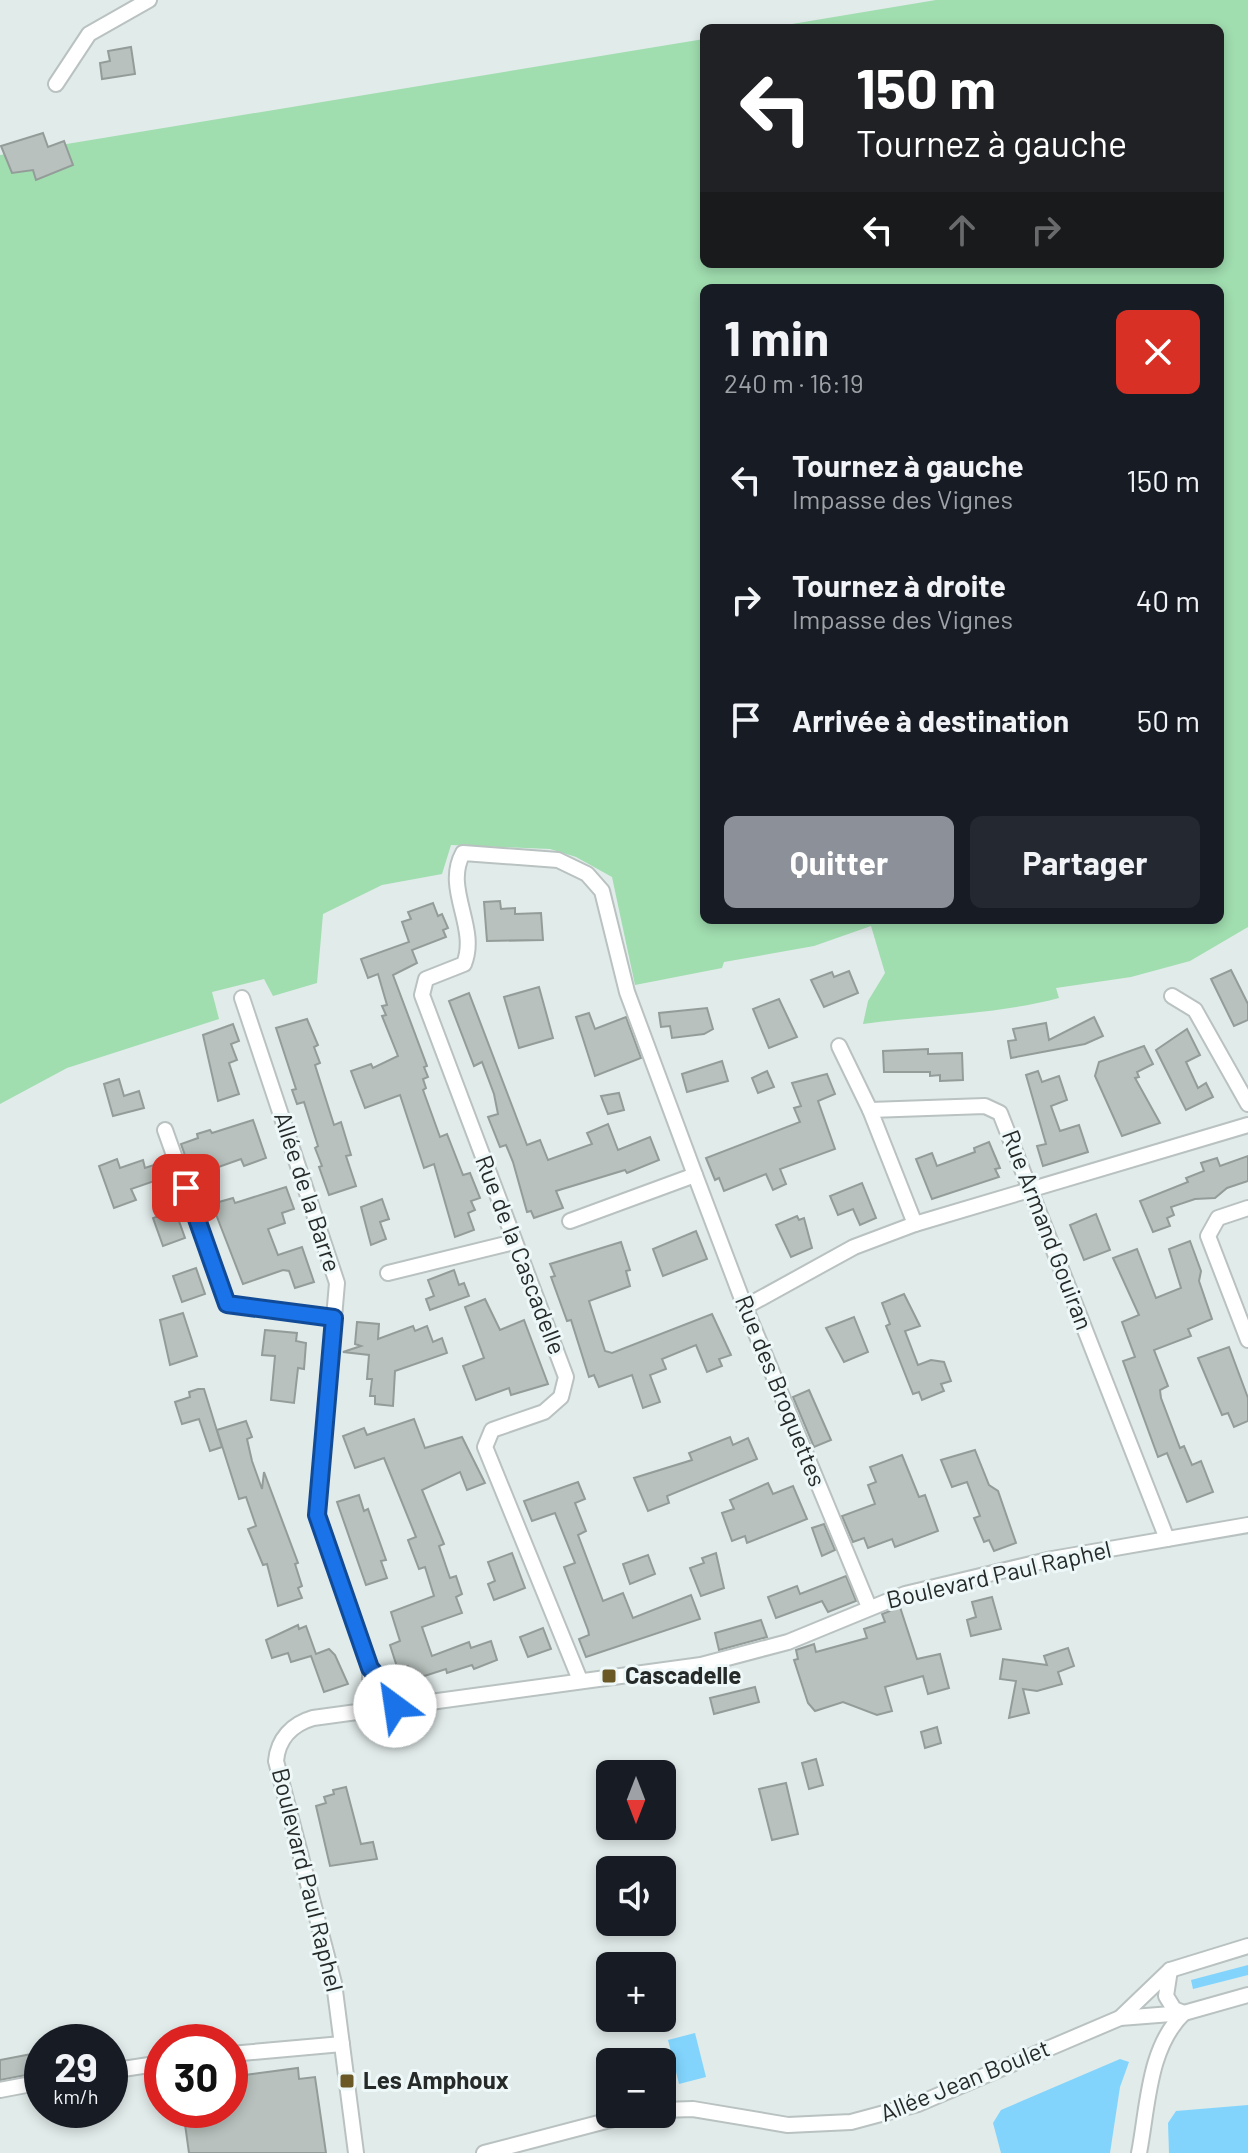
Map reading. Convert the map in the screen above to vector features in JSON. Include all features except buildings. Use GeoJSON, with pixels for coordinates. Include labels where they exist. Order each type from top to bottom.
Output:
{"type":"FeatureCollection","features":[{"type":"Feature","properties":{"kind":"street"},"geometry":{"type":"LineString","coordinates":[[56,84],[89,34],[149,0]]}},
{"type":"Feature","properties":{"kind":"street","name":"Rue des Broquettes"},"geometry":{"type":"LineString","coordinates":[[463,853],[558,860],[587,874],[602,891],[627,992],[695,1175],[745,1307],[869,1607]]}},
{"type":"Feature","properties":{"kind":"street","name":"Rue de la Cascadelle"},"geometry":{"type":"LineString","coordinates":[[463,853],[454,869],[470,949],[464,964],[426,979],[422,995],[566,1377],[561,1397],[544,1412],[492,1430],[485,1447],[580,1680]]}},
{"type":"Feature","properties":{"kind":"street"},"geometry":{"type":"LineString","coordinates":[[1172,996],[1195,1010],[1248,1104]]}},
{"type":"Feature","properties":{"kind":"street","name":"Allée de la Barre"},"geometry":{"type":"LineString","coordinates":[[242,998],[337,1283],[317,1515],[370,1668],[370,1710]]}},
{"type":"Feature","properties":{"kind":"street"},"geometry":{"type":"LineString","coordinates":[[839,1046],[870,1110],[915,1224]]}},
{"type":"Feature","properties":{"kind":"street","name":"Rue Armand Gouiran"},"geometry":{"type":"LineString","coordinates":[[870,1110],[985,1106],[1000,1113],[1167,1539]]}},
{"type":"Feature","properties":{"kind":"street"},"geometry":{"type":"LineString","coordinates":[[745,1307],[854,1247],[915,1224],[1248,1125]]}},
{"type":"Feature","properties":{"kind":"street"},"geometry":{"type":"LineString","coordinates":[[165,1130],[227,1304],[334,1318]]}},
{"type":"Feature","properties":{"kind":"street"},"geometry":{"type":"LineString","coordinates":[[570,1221],[695,1175]]}},
{"type":"Feature","properties":{"kind":"street"},"geometry":{"type":"LineString","coordinates":[[1248,1208],[1218,1218],[1208,1236],[1248,1340]]}},
{"type":"Feature","properties":{"kind":"street"},"geometry":{"type":"LineString","coordinates":[[388,1273],[514,1242]]}},
{"type":"Feature","properties":{"kind":"street","name":"Boulevard Paul Raphel"},"geometry":{"type":"LineString","coordinates":[[356,2153],[334,1983],[277,1767],[277,1753],[283,1738],[302,1721],[701,1665],[788,1642],[869,1607],[958,1580],[1248,1525]]}},
{"type":"Feature","properties":{"kind":"street","name":"Allée de la Barre"},"geometry":{"type":"LineString","coordinates":[[370,1668],[391,1693],[395,1706]]}},
{"type":"Feature","properties":{"kind":"street"},"geometry":{"type":"LineString","coordinates":[[1120,2018],[1170,1970],[1248,1946]]}},
{"type":"Feature","properties":{"kind":"street"},"geometry":{"type":"LineString","coordinates":[[1170,1970],[1166,1996],[1174,2009],[1184,2013]]}},
{"type":"Feature","properties":{"kind":"street"},"geometry":{"type":"LineString","coordinates":[[1120,2018],[1184,2013],[1248,1995]]}},
{"type":"Feature","properties":{"kind":"street"},"geometry":{"type":"LineString","coordinates":[[1139,2153],[1158,2053],[1166,2034],[1184,2013]]}},
{"type":"Feature","properties":{"kind":"street","name":"Allée Jean Boulet"},"geometry":{"type":"LineString","coordinates":[[676,2110],[693,2109],[815,2126],[884,2116],[1120,2018]]}},
{"type":"Feature","properties":{"kind":"street"},"geometry":{"type":"LineString","coordinates":[[248,2052],[342,2044]]}},
{"type":"Feature","properties":{"kind":"street"},"geometry":{"type":"LineString","coordinates":[[0,2090],[24,2085]]}},
{"type":"Feature","properties":{"kind":"street"},"geometry":{"type":"LineString","coordinates":[[484,2153],[596,2124]]}},
{"type":"Feature","properties":{"kind":"green space"},"geometry":{"type":"Polygon","coordinates":[[[936,0],[1248,0],[1248,927],[1190,961],[1131,977],[1056,988],[1059,998],[986,1011],[863,1024],[868,1001],[885,973],[871,926],[814,946],[724,962],[722,968],[635,985],[612,877],[576,857],[550,849],[451,845],[442,874],[382,885],[323,914],[317,983],[273,996],[264,979],[212,992],[219,1019],[67,1068],[0,1104],[0,155],[700,40],[700,268],[1224,268],[1224,24],[792,24],[936,0]]]}},
{"type":"Feature","properties":{"kind":"water"},"geometry":{"type":"Polygon","coordinates":[[[1248,1965],[1248,1975],[1193,1989],[1191,1980],[1248,1965]]]}},
{"type":"Feature","properties":{"kind":"water"},"geometry":{"type":"Polygon","coordinates":[[[695,2033],[706,2077],[679,2084],[676,2048],[670,2048],[668,2040],[695,2033]]]}},
{"type":"Feature","properties":{"kind":"water"},"geometry":{"type":"Polygon","coordinates":[[[1120,2059],[1129,2062],[1120,2087],[1110,2153],[1001,2153],[993,2123],[1001,2110],[1120,2059]]]}},
{"type":"Feature","properties":{"kind":"water"},"geometry":{"type":"Polygon","coordinates":[[[1248,2105],[1248,2153],[1169,2153],[1168,2123],[1176,2111],[1248,2105]]]}},
{"type":"Feature","properties":{"kind":"place","name":"Cascadelle"},"geometry":{"type":"Point","coordinates":[609,1676]}},
{"type":"Feature","properties":{"kind":"place","name":"Les Amphoux"},"geometry":{"type":"Point","coordinates":[347,2081]}},
{"type":"Feature","properties":{"kind":"route"},"geometry":{"type":"LineString","coordinates":[[186,1188],[227,1304],[334,1318],[317,1515],[370,1668],[391,1693],[395,1706]]}}]}
